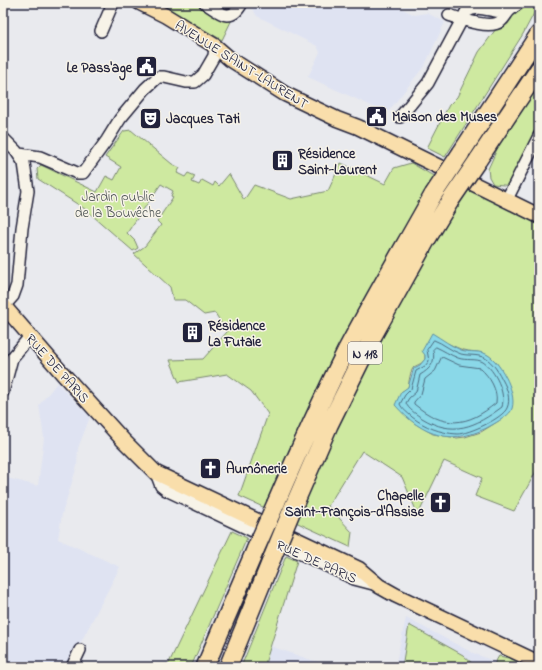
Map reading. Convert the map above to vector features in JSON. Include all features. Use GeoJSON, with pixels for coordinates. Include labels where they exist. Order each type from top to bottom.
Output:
{"type":"FeatureCollection","features":[{"type":"Feature","properties":{"kind":"highway","name":"N 118"},"geometry":{"type":"LineString","coordinates":[[205,667],[303,440],[346,353],[391,268],[433,195],[539,34]]}},
{"type":"Feature","properties":{"kind":"highway","name":"N 118"},"geometry":{"type":"LineString","coordinates":[[228,667],[328,425],[374,334],[433,229],[539,69]]}},
{"type":"Feature","properties":{"kind":"main road","name":"AVENUE SAINT-LAURENT"},"geometry":{"type":"LineString","coordinates":[[140,3],[166,16],[215,46],[230,59],[293,98],[337,120],[358,127],[539,216]]}},
{"type":"Feature","properties":{"kind":"main road","name":"RUE DE PARIS"},"geometry":{"type":"LineString","coordinates":[[3,305],[123,440],[156,473],[359,570],[379,586],[400,598],[539,663]]}},
{"type":"Feature","properties":{"kind":"street"},"geometry":{"type":"LineString","coordinates":[[101,31],[113,3]]}},
{"type":"Feature","properties":{"kind":"street"},"geometry":{"type":"LineString","coordinates":[[205,3],[221,14],[228,15],[238,11],[242,3]]}},
{"type":"Feature","properties":{"kind":"street"},"geometry":{"type":"LineString","coordinates":[[449,15],[489,25],[495,24],[500,22],[508,11],[519,3]]}},
{"type":"Feature","properties":{"kind":"street"},"geometry":{"type":"LineString","coordinates":[[400,117],[428,83],[462,19]]}},
{"type":"Feature","properties":{"kind":"street"},"geometry":{"type":"LineString","coordinates":[[19,154],[40,157],[77,173],[83,173],[120,119],[145,89],[158,77],[186,82],[195,82],[203,75],[214,56],[215,46]]}},
{"type":"Feature","properties":{"kind":"street"},"geometry":{"type":"LineString","coordinates":[[506,201],[539,136]]}},
{"type":"Feature","properties":{"kind":"street","name":"RUE DE PARIS"},"geometry":{"type":"LineString","coordinates":[[3,138],[19,154],[24,163],[27,176],[28,195],[22,228],[17,285],[13,296],[3,305]]}},
{"type":"Feature","properties":{"kind":"street"},"geometry":{"type":"LineString","coordinates":[[3,392],[12,358],[26,340]]}},
{"type":"Feature","properties":{"kind":"street"},"geometry":{"type":"LineString","coordinates":[[72,667],[80,650]]}},
{"type":"Feature","properties":{"kind":"shaded area"},"geometry":{"type":"Polygon","coordinates":[[[249,3],[390,3],[415,15],[427,13],[445,22],[425,65],[387,113],[308,77],[320,52],[317,46],[257,16],[249,3]]]}},
{"type":"Feature","properties":{"kind":"shaded area"},"geometry":{"type":"Polygon","coordinates":[[[57,383],[90,417],[78,448],[77,466],[62,514],[58,539],[120,567],[68,667],[3,667],[3,477],[38,486],[44,438],[39,405],[57,383]]]}},
{"type":"Feature","properties":{"kind":"shaded area"},"geometry":{"type":"Polygon","coordinates":[[[406,618],[473,653],[496,662],[494,667],[395,667],[406,618]]]}},
{"type":"Feature","properties":{"kind":"shaded area"},"geometry":{"type":"Polygon","coordinates":[[[270,646],[332,667],[264,667],[270,646]]]}},
{"type":"Feature","properties":{"kind":"green space"},"geometry":{"type":"Polygon","coordinates":[[[157,3],[240,3],[222,40],[157,3]]]}},
{"type":"Feature","properties":{"kind":"green space"},"geometry":{"type":"Polygon","coordinates":[[[519,3],[539,4],[523,34],[445,157],[427,148],[449,105],[457,97],[479,52],[510,10],[519,3]]]}},
{"type":"Feature","properties":{"kind":"green space"},"geometry":{"type":"Polygon","coordinates":[[[539,83],[539,123],[514,186],[493,184],[489,177],[488,169],[503,136],[539,83]]]}},
{"type":"Feature","properties":{"kind":"green space","name":"Jardin public de la Bouvêche"},"geometry":{"type":"Polygon","coordinates":[[[131,130],[172,164],[180,168],[177,173],[185,177],[188,173],[195,176],[192,182],[199,185],[202,180],[213,186],[215,182],[219,186],[229,174],[244,200],[254,185],[291,199],[328,191],[341,163],[385,184],[394,168],[411,163],[430,174],[480,192],[539,223],[539,466],[514,511],[475,496],[482,478],[444,461],[418,515],[402,477],[362,451],[328,506],[352,532],[350,547],[239,496],[268,414],[251,391],[227,374],[179,382],[170,360],[203,359],[227,332],[215,313],[204,315],[185,300],[173,300],[170,287],[134,254],[145,246],[161,225],[157,221],[173,197],[171,196],[173,191],[161,184],[127,233],[135,241],[138,248],[133,251],[85,209],[38,179],[37,169],[41,165],[97,192],[106,176],[114,180],[121,167],[105,157],[124,131],[131,130]],[[449,344],[425,355],[424,361],[414,367],[408,388],[401,392],[414,423],[433,434],[457,438],[465,437],[481,432],[510,412],[506,386],[500,369],[496,362],[490,357],[478,352],[462,350],[449,344]]]}},
{"type":"Feature","properties":{"kind":"green space"},"geometry":{"type":"Polygon","coordinates":[[[232,531],[247,538],[191,667],[160,667],[168,665],[232,531]]]}},
{"type":"Feature","properties":{"kind":"green space"},"geometry":{"type":"Polygon","coordinates":[[[286,556],[297,561],[264,667],[241,667],[286,556]]]}},
{"type":"Feature","properties":{"kind":"green space"},"geometry":{"type":"Polygon","coordinates":[[[409,625],[463,655],[476,667],[402,667],[409,625]]]}},
{"type":"Feature","properties":{"kind":"green space"},"geometry":{"type":"Polygon","coordinates":[[[499,656],[518,660],[534,667],[494,667],[493,666],[499,656]]]}},
{"type":"Feature","properties":{"kind":"water"},"geometry":{"type":"Polygon","coordinates":[[[432,333],[461,350],[485,353],[493,359],[503,372],[513,397],[511,411],[507,415],[478,432],[465,436],[452,437],[428,431],[417,425],[395,405],[401,392],[408,387],[414,368],[420,365],[425,359],[425,355],[422,351],[432,333]]]}},
{"type":"Feature","properties":{"kind":"place","name":"Le Pass'age"},"geometry":{"type":"Point","coordinates":[147,67]}},
{"type":"Feature","properties":{"kind":"place","name":"Maison des Muses"},"geometry":{"type":"Point","coordinates":[376,116]}},
{"type":"Feature","properties":{"kind":"place","name":"Jacques Tati"},"geometry":{"type":"Point","coordinates":[150,118]}},
{"type":"Feature","properties":{"kind":"place","name":"Résidence Saint-Laurent"},"geometry":{"type":"Point","coordinates":[282,161]}},
{"type":"Feature","properties":{"kind":"place","name":"Résidence La Futaie"},"geometry":{"type":"Point","coordinates":[193,333]}},
{"type":"Feature","properties":{"kind":"place","name":"Aumônerie"},"geometry":{"type":"Point","coordinates":[211,468]}},
{"type":"Feature","properties":{"kind":"place","name":"Chapelle Saint-François-d'Assise"},"geometry":{"type":"Point","coordinates":[440,503]}}]}
